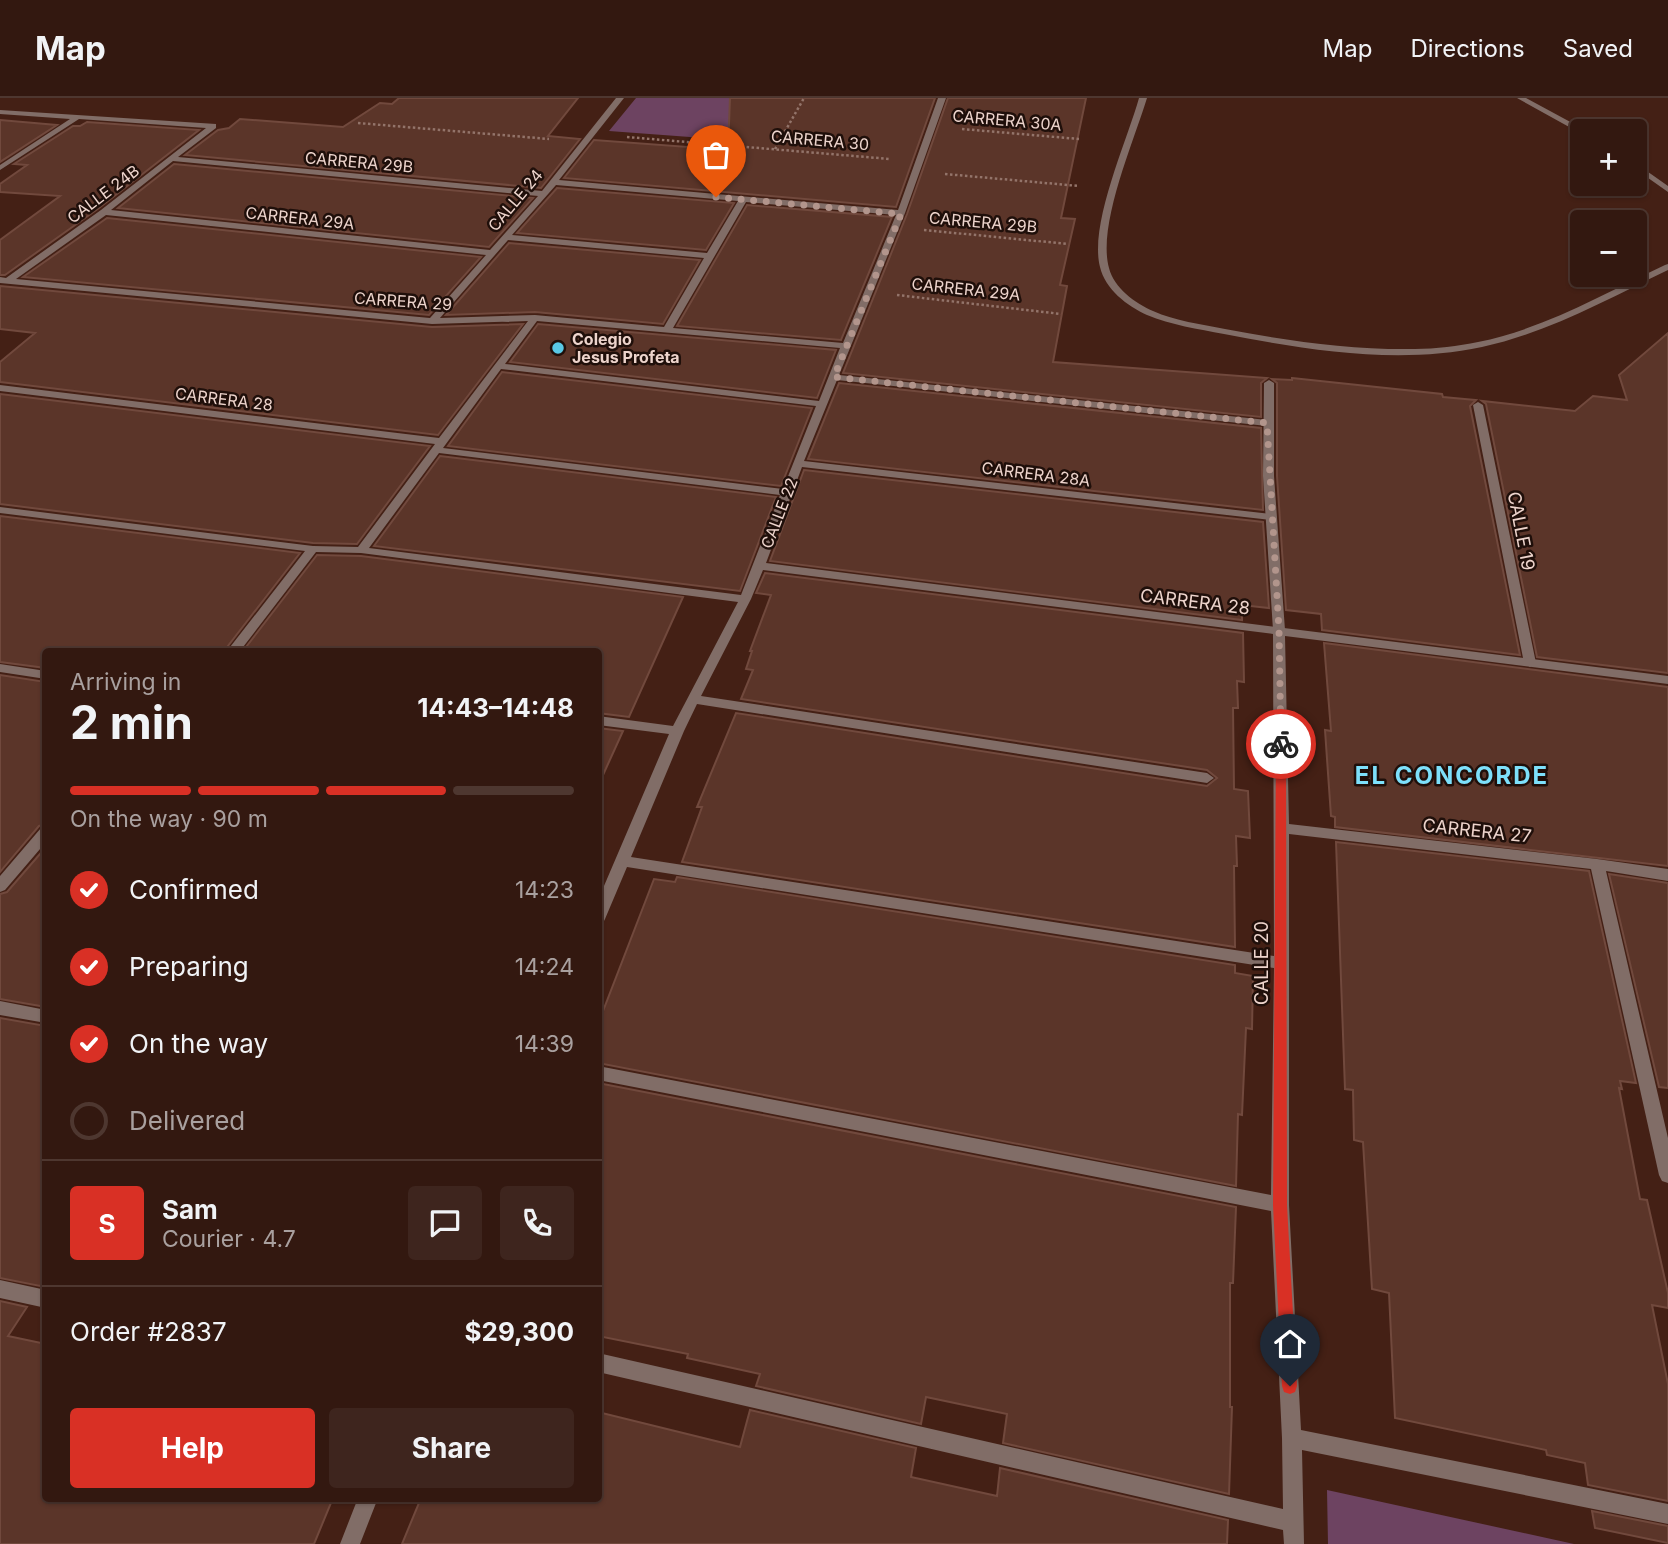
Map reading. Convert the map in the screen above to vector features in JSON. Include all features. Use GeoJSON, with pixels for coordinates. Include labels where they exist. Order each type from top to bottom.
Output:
{"type":"FeatureCollection","features":[{"type":"Feature","properties":{"kind":"street","name":"CALLE 24"},"geometry":{"type":"LineString","coordinates":[[432,321],[544,194],[620,98]]}},
{"type":"Feature","properties":{"kind":"street","name":"CALLE 22"},"geometry":{"type":"LineString","coordinates":[[605,887],[621,861],[677,732],[760,566],[798,463],[901,214],[942,98]]}},
{"type":"Feature","properties":{"kind":"street"},"geometry":{"type":"LineString","coordinates":[[1143,98],[1108,213],[1102,249],[1103,265],[1110,281],[1123,296],[1144,310],[1167,319],[1236,334],[1322,346],[1365,350],[1456,349],[1482,344],[1559,318],[1668,267]]}},
{"type":"Feature","properties":{"kind":"street"},"geometry":{"type":"LineString","coordinates":[[1521,98],[1570,124]]}},
{"type":"Feature","properties":{"kind":"street"},"geometry":{"type":"LineString","coordinates":[[0,111],[78,117]]}},
{"type":"Feature","properties":{"kind":"street"},"geometry":{"type":"LineString","coordinates":[[0,168],[78,117]]}},
{"type":"Feature","properties":{"kind":"street","name":"CALLE 24B"},"geometry":{"type":"LineString","coordinates":[[4,281],[104,212],[213,126],[78,117]]}},
{"type":"Feature","properties":{"kind":"street","name":"CARRERA 29B"},"geometry":{"type":"LineString","coordinates":[[171,159],[544,194]]}},
{"type":"Feature","properties":{"kind":"street"},"geometry":{"type":"LineString","coordinates":[[1647,174],[1668,190]]}},
{"type":"Feature","properties":{"kind":"street"},"geometry":{"type":"LineString","coordinates":[[553,182],[901,214]]}},
{"type":"Feature","properties":{"kind":"street"},"geometry":{"type":"LineString","coordinates":[[667,330],[743,199]]}},
{"type":"Feature","properties":{"kind":"street","name":"CARRERA 29A"},"geometry":{"type":"LineString","coordinates":[[104,212],[493,253]]}},
{"type":"Feature","properties":{"kind":"street"},"geometry":{"type":"LineString","coordinates":[[507,237],[709,256]]}},
{"type":"Feature","properties":{"kind":"street","name":"CARRERA 29"},"geometry":{"type":"LineString","coordinates":[[4,281],[432,321],[535,318],[846,346]]}},
{"type":"Feature","properties":{"kind":"street"},"geometry":{"type":"LineString","coordinates":[[361,551],[535,318]]}},
{"type":"Feature","properties":{"kind":"street"},"geometry":{"type":"LineString","coordinates":[[498,366],[823,404]]}},
{"type":"Feature","properties":{"kind":"street"},"geometry":{"type":"LineString","coordinates":[[834,377],[1267,423]]}},
{"type":"Feature","properties":{"kind":"street","name":"CALLE 20"},"geometry":{"type":"LineString","coordinates":[[1269,383],[1267,423],[1279,630],[1282,828],[1280,1205],[1292,1438],[1294,1544]]}},
{"type":"Feature","properties":{"kind":"street","name":"CARRERA 28"},"geometry":{"type":"LineString","coordinates":[[0,388],[787,493]]}},
{"type":"Feature","properties":{"kind":"street","name":"CALLE 19"},"geometry":{"type":"LineString","coordinates":[[1478,405],[1530,663]]}},
{"type":"Feature","properties":{"kind":"street","name":"CARRERA 28A"},"geometry":{"type":"LineString","coordinates":[[798,463],[1271,517]]}},
{"type":"Feature","properties":{"kind":"street"},"geometry":{"type":"LineString","coordinates":[[0,510],[313,548],[361,551],[745,599]]}},
{"type":"Feature","properties":{"kind":"street"},"geometry":{"type":"LineString","coordinates":[[235,648],[313,548]]}},
{"type":"Feature","properties":{"kind":"street","name":"CARRERA 28"},"geometry":{"type":"LineString","coordinates":[[760,566],[1668,680]]}},
{"type":"Feature","properties":{"kind":"street"},"geometry":{"type":"LineString","coordinates":[[0,668],[42,674]]}},
{"type":"Feature","properties":{"kind":"street"},"geometry":{"type":"LineString","coordinates":[[693,699],[1207,778]]}},
{"type":"Feature","properties":{"kind":"street"},"geometry":{"type":"LineString","coordinates":[[602,721],[677,732]]}},
{"type":"Feature","properties":{"kind":"street","name":"CARRERA 27"},"geometry":{"type":"LineString","coordinates":[[1282,828],[1597,864],[1668,875]]}},
{"type":"Feature","properties":{"kind":"street"},"geometry":{"type":"LineString","coordinates":[[1,884],[42,837]]}},
{"type":"Feature","properties":{"kind":"street"},"geometry":{"type":"LineString","coordinates":[[621,861],[1281,963]]}},
{"type":"Feature","properties":{"kind":"street"},"geometry":{"type":"LineString","coordinates":[[1597,864],[1668,1175]]}},
{"type":"Feature","properties":{"kind":"street"},"geometry":{"type":"LineString","coordinates":[[0,1008],[42,1016]]}},
{"type":"Feature","properties":{"kind":"street"},"geometry":{"type":"LineString","coordinates":[[602,1074],[1280,1205]]}},
{"type":"Feature","properties":{"kind":"street"},"geometry":{"type":"LineString","coordinates":[[0,1289],[42,1298]]}},
{"type":"Feature","properties":{"kind":"street"},"geometry":{"type":"LineString","coordinates":[[602,1363],[1293,1522]]}},
{"type":"Feature","properties":{"kind":"street"},"geometry":{"type":"LineString","coordinates":[[1292,1438],[1668,1514]]}},
{"type":"Feature","properties":{"kind":"street"},"geometry":{"type":"LineString","coordinates":[[350,1544],[367,1502]]}},
{"type":"Feature","properties":{"kind":"path"},"geometry":{"type":"LineString","coordinates":[[775,149],[804,98]]}},
{"type":"Feature","properties":{"kind":"path"},"geometry":{"type":"LineString","coordinates":[[358,124],[585,142]]}},
{"type":"Feature","properties":{"kind":"path","name":"CARRERA 30A"},"geometry":{"type":"LineString","coordinates":[[933,126],[1079,139]]}},
{"type":"Feature","properties":{"kind":"path","name":"CARRERA 30"},"geometry":{"type":"LineString","coordinates":[[591,134],[775,149],[1079,186]]}},
{"type":"Feature","properties":{"kind":"path","name":"CARRERA 29B"},"geometry":{"type":"LineString","coordinates":[[895,228],[1068,244]]}},
{"type":"Feature","properties":{"kind":"path","name":"CARRERA 29A"},"geometry":{"type":"LineString","coordinates":[[869,292],[1061,314]]}},
{"type":"Feature","properties":{"kind":"shaded area"},"geometry":{"type":"Polygon","coordinates":[[[636,98],[796,98],[770,143],[609,131],[636,98]]]}},
{"type":"Feature","properties":{"kind":"shaded area"},"geometry":{"type":"Polygon","coordinates":[[[1327,1490],[1574,1544],[1328,1544],[1327,1490]]]}},
{"type":"Feature","properties":{"kind":"building"},"geometry":{"type":"Polygon","coordinates":[[[399,98],[578,98],[548,136],[580,139],[541,188],[185,155],[218,130],[229,128],[240,119],[343,127],[380,103],[392,104],[399,98]]]}},
{"type":"Feature","properties":{"kind":"building"},"geometry":{"type":"Polygon","coordinates":[[[730,98],[935,98],[896,207],[564,178],[594,140],[728,150],[730,98]]]}},
{"type":"Feature","properties":{"kind":"building"},"geometry":{"type":"Polygon","coordinates":[[[948,98],[1086,98],[1061,218],[1075,219],[1060,285],[1067,286],[1053,362],[1267,378],[1261,383],[1261,417],[843,373],[907,214],[948,98]]]}},
{"type":"Feature","properties":{"kind":"building"},"geometry":{"type":"Polygon","coordinates":[[[0,120],[57,125],[0,162],[0,120]]]}},
{"type":"Feature","properties":{"kind":"building"},"geometry":{"type":"Polygon","coordinates":[[[87,122],[199,130],[99,208],[5,275],[0,275],[0,240],[60,196],[0,192],[0,184],[27,165],[14,164],[73,126],[87,122]]]}},
{"type":"Feature","properties":{"kind":"building"},"geometry":{"type":"Polygon","coordinates":[[[174,164],[533,198],[489,247],[118,208],[174,164]]]}},
{"type":"Feature","properties":{"kind":"building"},"geometry":{"type":"Polygon","coordinates":[[[557,188],[734,203],[706,250],[517,233],[557,188]]]}},
{"type":"Feature","properties":{"kind":"building"},"geometry":{"type":"Polygon","coordinates":[[[747,205],[892,217],[841,340],[677,326],[747,205]]]}},
{"type":"Feature","properties":{"kind":"building"},"geometry":{"type":"Polygon","coordinates":[[[107,218],[481,257],[429,315],[23,277],[107,218]]]}},
{"type":"Feature","properties":{"kind":"building"},"geometry":{"type":"Polygon","coordinates":[[[509,243],[700,260],[663,324],[535,312],[446,315],[509,243]]]}},
{"type":"Feature","properties":{"kind":"building"},"geometry":{"type":"Polygon","coordinates":[[[0,286],[432,327],[523,324],[438,435],[0,382],[0,362],[35,333],[0,329],[0,286]]]}},
{"type":"Feature","properties":{"kind":"building"},"geometry":{"type":"Polygon","coordinates":[[[538,324],[836,350],[817,398],[510,362],[538,324]]]}},
{"type":"Feature","properties":{"kind":"building"},"geometry":{"type":"Polygon","coordinates":[[[1668,333],[1668,673],[1537,657],[1486,404],[1482,401],[1575,411],[1593,396],[1627,400],[1619,375],[1668,333]]]}},
{"type":"Feature","properties":{"kind":"building"},"geometry":{"type":"Polygon","coordinates":[[[502,372],[812,408],[781,486],[448,446],[502,372]]]}},
{"type":"Feature","properties":{"kind":"building"},"geometry":{"type":"Polygon","coordinates":[[[1292,378],[1476,400],[1470,406],[1520,655],[1322,630],[1321,614],[1286,610],[1277,476],[1277,383],[1272,379],[1292,378]]]}},
{"type":"Feature","properties":{"kind":"building"},"geometry":{"type":"Polygon","coordinates":[[[839,383],[1261,428],[1263,510],[808,459],[839,383]]]}},
{"type":"Feature","properties":{"kind":"building"},"geometry":{"type":"Polygon","coordinates":[[[0,394],[430,446],[357,544],[313,543],[0,504],[0,394]]]}},
{"type":"Feature","properties":{"kind":"building"},"geometry":{"type":"Polygon","coordinates":[[[440,456],[776,497],[740,591],[374,546],[440,456]]]}},
{"type":"Feature","properties":{"kind":"building"},"geometry":{"type":"Polygon","coordinates":[[[804,470],[1263,522],[1269,608],[1242,605],[1242,620],[770,561],[804,470]]]}},
{"type":"Feature","properties":{"kind":"building"},"geometry":{"type":"Polygon","coordinates":[[[0,516],[300,553],[226,648],[42,648],[42,667],[0,662],[0,516]]]}},
{"type":"Feature","properties":{"kind":"building"},"geometry":{"type":"Polygon","coordinates":[[[317,555],[361,556],[683,597],[629,717],[602,714],[602,648],[245,648],[317,555]]]}},
{"type":"Feature","properties":{"kind":"building"},"geometry":{"type":"Polygon","coordinates":[[[765,573],[1243,633],[1244,682],[1237,681],[1238,708],[1233,708],[1234,789],[1248,791],[1250,838],[1236,836],[1235,947],[682,862],[702,807],[697,807],[736,713],[1207,786],[1217,778],[1207,770],[741,699],[753,670],[746,669],[750,651],[771,595],[756,593],[765,573]]]}},
{"type":"Feature","properties":{"kind":"building"},"geometry":{"type":"Polygon","coordinates":[[[1324,643],[1668,687],[1668,866],[1335,827],[1335,817],[1331,816],[1325,730],[1331,731],[1324,643]]]}},
{"type":"Feature","properties":{"kind":"building"},"geometry":{"type":"Polygon","coordinates":[[[0,675],[42,681],[42,825],[0,872],[0,675]]]}},
{"type":"Feature","properties":{"kind":"building"},"geometry":{"type":"Polygon","coordinates":[[[602,728],[623,731],[602,777],[602,728]]]}},
{"type":"Feature","properties":{"kind":"building"},"geometry":{"type":"Polygon","coordinates":[[[1336,842],[1589,871],[1636,1083],[1620,1081],[1622,1089],[1619,1088],[1640,1199],[1647,1200],[1668,1293],[1668,1308],[1652,1305],[1668,1384],[1668,1501],[1588,1485],[1585,1463],[1547,1455],[1546,1450],[1395,1418],[1389,1293],[1372,1289],[1363,1142],[1354,1140],[1353,1090],[1345,1089],[1336,842]]]}},
{"type":"Feature","properties":{"kind":"building"},"geometry":{"type":"Polygon","coordinates":[[[42,852],[42,1006],[0,999],[0,894],[7,892],[42,852]]]}},
{"type":"Feature","properties":{"kind":"building"},"geometry":{"type":"Polygon","coordinates":[[[1609,874],[1668,883],[1668,1088],[1659,1087],[1609,874]]]}},
{"type":"Feature","properties":{"kind":"building"},"geometry":{"type":"Polygon","coordinates":[[[677,877],[1235,965],[1235,973],[1253,976],[1252,1029],[1246,1028],[1242,1115],[1238,1114],[1236,1186],[602,1064],[602,1014],[654,879],[675,882],[677,877]]]}},
{"type":"Feature","properties":{"kind":"building"},"geometry":{"type":"Polygon","coordinates":[[[0,1018],[42,1025],[42,1283],[40,1286],[0,1278],[0,1018]]]}},
{"type":"Feature","properties":{"kind":"building"},"geometry":{"type":"Polygon","coordinates":[[[602,1084],[1236,1207],[1233,1283],[1230,1283],[1232,1407],[1229,1494],[1003,1443],[1007,1414],[926,1397],[921,1424],[756,1386],[760,1374],[687,1358],[688,1354],[602,1337],[602,1084]]]}},
{"type":"Feature","properties":{"kind":"building"},"geometry":{"type":"Polygon","coordinates":[[[0,1301],[27,1307],[8,1336],[42,1343],[42,1502],[331,1502],[314,1544],[0,1544],[0,1301]]]}},
{"type":"Feature","properties":{"kind":"building"},"geometry":{"type":"Polygon","coordinates":[[[750,1410],[916,1448],[911,1477],[997,1496],[1000,1468],[1228,1520],[1227,1544],[402,1544],[419,1502],[602,1502],[602,1413],[740,1447],[750,1410]]]}},
{"type":"Feature","properties":{"kind":"building"},"geometry":{"type":"Polygon","coordinates":[[[1592,1511],[1668,1526],[1668,1543],[1595,1528],[1592,1511]]]}},
{"type":"Feature","properties":{"kind":"way so far"},"geometry":{"type":"LineString","coordinates":[[716,197],[901,214],[834,377],[1267,423],[1279,630],[1281,744]]}},
{"type":"Feature","properties":{"kind":"place","name":"Colegio Jesus Profeta"},"geometry":{"type":"Point","coordinates":[558,348]}},
{"type":"Feature","properties":{"kind":"district","name":"EL CONCORDE"},"geometry":{"type":"Point","coordinates":[1452,776]}},
{"type":"Feature","properties":{"kind":"route"},"geometry":{"type":"LineString","coordinates":[[1281,744],[1280,1205],[1290,1386]]}}]}
